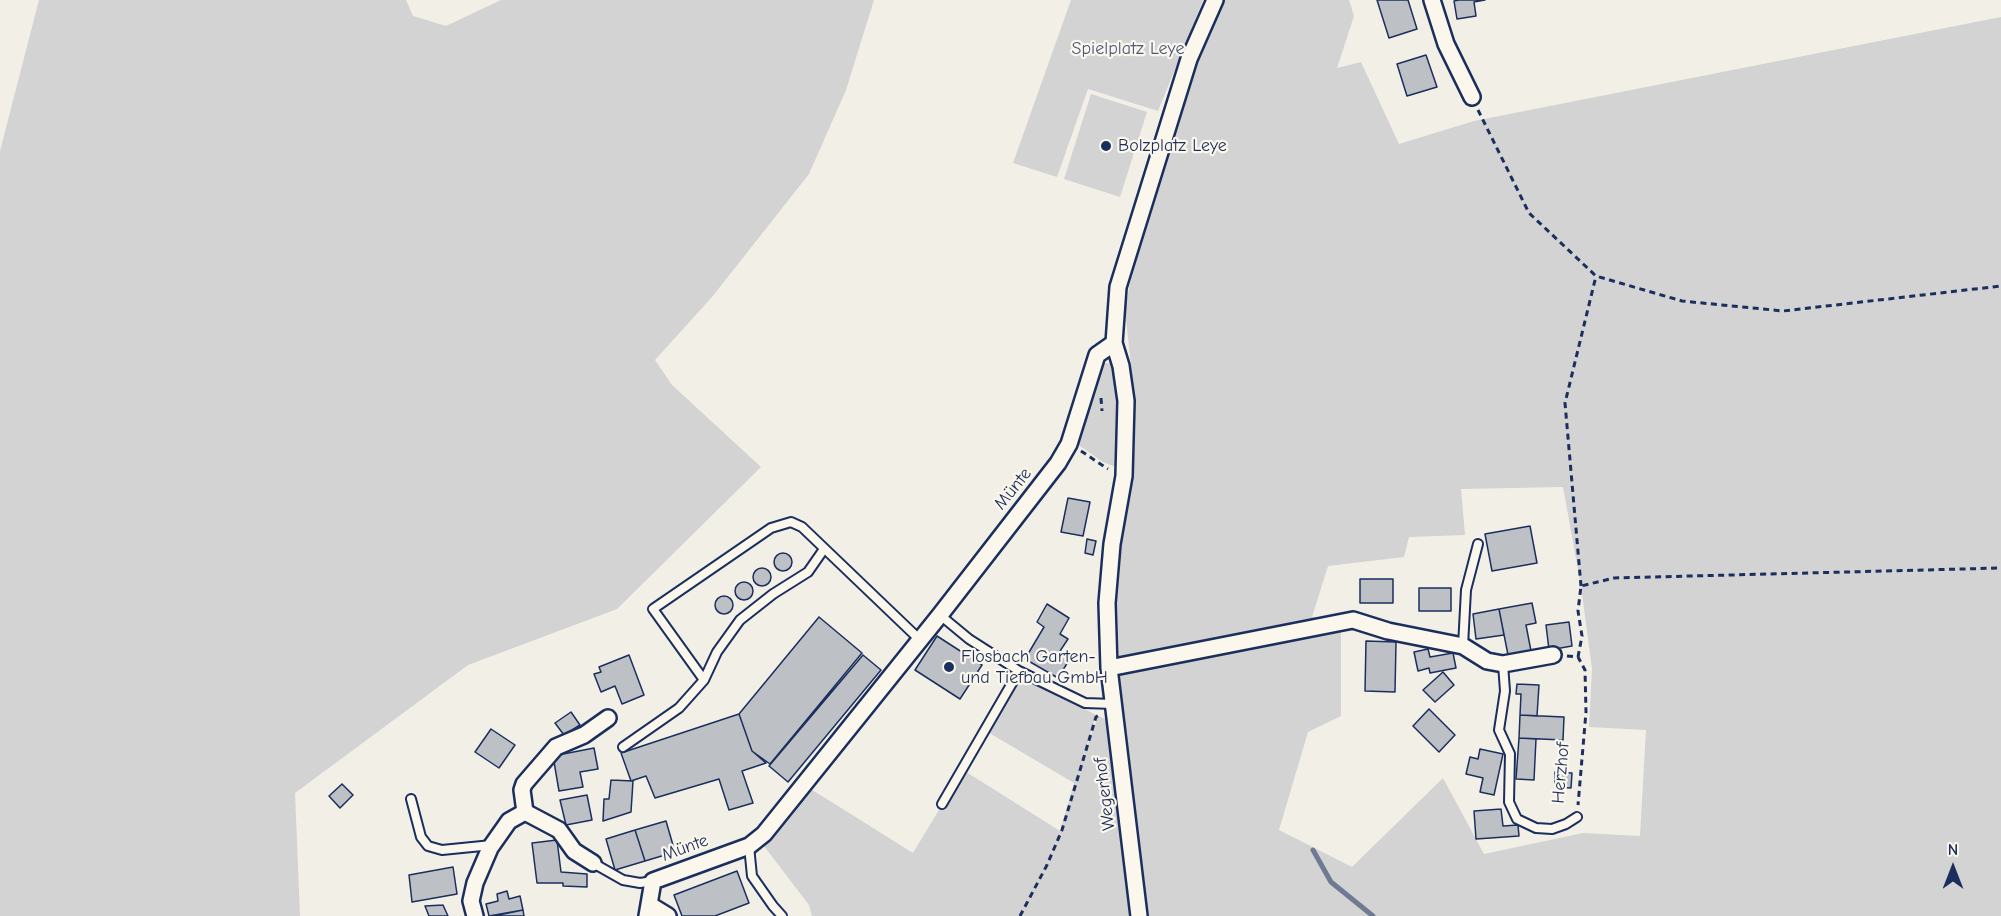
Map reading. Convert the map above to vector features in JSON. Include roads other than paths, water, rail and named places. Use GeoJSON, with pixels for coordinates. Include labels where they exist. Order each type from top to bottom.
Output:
{"type":"FeatureCollection","features":[{"type":"Feature","properties":{"kind":"street"},"geometry":{"type":"LineString","coordinates":[[1114,344],[1118,287],[1186,69],[1215,0]]}},
{"type":"Feature","properties":{"kind":"street"},"geometry":{"type":"LineString","coordinates":[[1432,0],[1446,45],[1472,98]]}},
{"type":"Feature","properties":{"kind":"street","name":"Münte"},"geometry":{"type":"LineString","coordinates":[[668,916],[648,910],[653,880],[749,846],[764,834],[1052,471],[1069,444],[1097,355],[1114,344]]}},
{"type":"Feature","properties":{"kind":"street","name":"Wegerhof"},"geometry":{"type":"LineString","coordinates":[[1114,344],[1121,366],[1126,401],[1124,476],[1112,544],[1107,603],[1109,668],[1139,916]]}},
{"type":"Feature","properties":{"kind":"street"},"geometry":{"type":"LineString","coordinates":[[1109,668],[1353,620],[1388,631],[1463,646],[1487,661],[1503,664],[1553,655]]}},
{"type":"Feature","properties":{"kind":"street"},"geometry":{"type":"LineString","coordinates":[[475,916],[471,901],[492,845],[509,821],[525,813],[522,790],[524,783],[556,747],[584,735],[608,718]]}},
{"type":"Feature","properties":{"kind":"street","name":"Münte"},"geometry":{"type":"LineString","coordinates":[[525,813],[559,830],[574,851],[593,863]]}},
{"type":"Feature","properties":{"kind":"lane"},"geometry":{"type":"LineString","coordinates":[[704,680],[653,609],[771,528],[790,522],[802,527],[919,639]]}},
{"type":"Feature","properties":{"kind":"lane"},"geometry":{"type":"LineString","coordinates":[[1463,646],[1466,590],[1478,544]]}},
{"type":"Feature","properties":{"kind":"lane"},"geometry":{"type":"LineString","coordinates":[[623,747],[679,708],[704,680],[717,652],[740,620],[773,594],[808,572],[824,549]]}},
{"type":"Feature","properties":{"kind":"lane"},"geometry":{"type":"LineString","coordinates":[[940,615],[969,639],[1018,670],[1085,703],[1113,704]]}},
{"type":"Feature","properties":{"kind":"lane","name":"Herzhof"},"geometry":{"type":"LineString","coordinates":[[1503,664],[1504,691],[1498,730],[1510,754],[1509,802],[1517,819],[1536,828],[1552,829],[1577,817]]}},
{"type":"Feature","properties":{"kind":"lane"},"geometry":{"type":"LineString","coordinates":[[942,804],[1018,670]]}},
{"type":"Feature","properties":{"kind":"lane"},"geometry":{"type":"LineString","coordinates":[[411,799],[421,837],[428,846],[442,850],[492,845]]}},
{"type":"Feature","properties":{"kind":"lane"},"geometry":{"type":"LineString","coordinates":[[749,846],[752,876],[772,906],[782,916]]}},
{"type":"Feature","properties":{"kind":"lane","name":"Münte"},"geometry":{"type":"LineString","coordinates":[[593,863],[623,880],[640,883],[653,880]]}},
{"type":"Feature","properties":{"kind":"waterway"},"geometry":{"type":"LineString","coordinates":[[1313,850],[1331,882],[1373,916]]}},
{"type":"Feature","properties":{"kind":"place","name":"Bolzplatz Leye"},"geometry":{"type":"Point","coordinates":[1106,146]}},
{"type":"Feature","properties":{"kind":"place","name":"Flosbach Garten- und Tiefbau GmbH"},"geometry":{"type":"Point","coordinates":[949,667]}},
{"type":"Feature","properties":{"kind":"park label","name":"Spielplatz Leye"},"geometry":{"type":"Point","coordinates":[1128,49]}}]}
